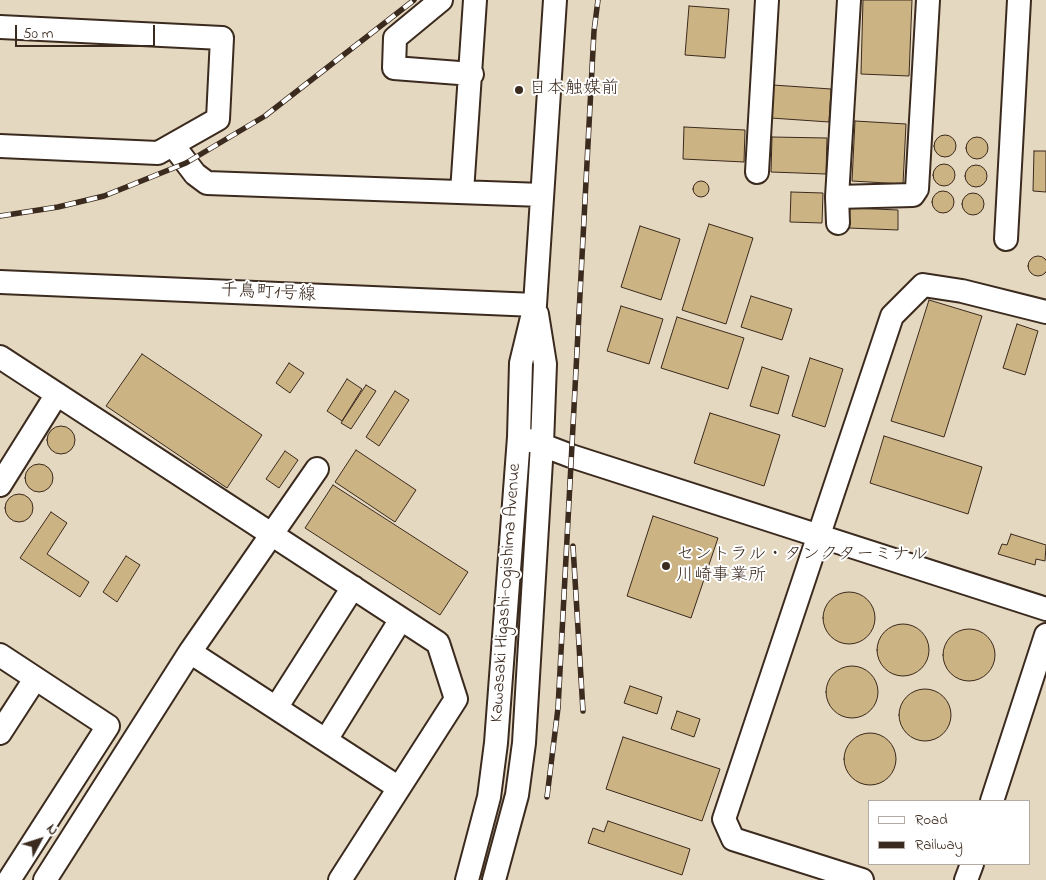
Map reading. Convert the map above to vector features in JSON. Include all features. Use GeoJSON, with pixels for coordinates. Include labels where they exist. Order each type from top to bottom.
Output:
{"type":"FeatureCollection","features":[{"type":"Feature","properties":{"kind":"street"},"geometry":{"type":"LineString","coordinates":[[441,0],[395,38],[394,68],[472,74]]}},
{"type":"Feature","properties":{"kind":"street"},"geometry":{"type":"LineString","coordinates":[[462,192],[472,74],[475,0]]}},
{"type":"Feature","properties":{"kind":"street","name":"Kawasaki Higashi-Ogishima Avenue"},"geometry":{"type":"LineString","coordinates":[[467,880],[489,797],[496,743],[519,436],[521,363],[536,305],[555,0]]}},
{"type":"Feature","properties":{"kind":"street"},"geometry":{"type":"LineString","coordinates":[[757,172],[768,0]]}},
{"type":"Feature","properties":{"kind":"street"},"geometry":{"type":"LineString","coordinates":[[838,223],[837,197],[849,0]]}},
{"type":"Feature","properties":{"kind":"street"},"geometry":{"type":"LineString","coordinates":[[837,197],[913,195],[917,190],[928,0]]}},
{"type":"Feature","properties":{"kind":"street"},"geometry":{"type":"LineString","coordinates":[[1006,239],[1020,0]]}},
{"type":"Feature","properties":{"kind":"street"},"geometry":{"type":"LineString","coordinates":[[0,27],[222,38],[218,119],[158,153],[0,146]]}},
{"type":"Feature","properties":{"kind":"street"},"geometry":{"type":"LineString","coordinates":[[172,145],[195,174],[207,183],[542,195]]}},
{"type":"Feature","properties":{"kind":"street","name":"千鳥町1号線"},"geometry":{"type":"LineString","coordinates":[[0,282],[536,305]]}},
{"type":"Feature","properties":{"kind":"street"},"geometry":{"type":"LineString","coordinates":[[862,880],[733,838],[724,820],[892,316],[923,285],[962,291],[1046,312]]}},
{"type":"Feature","properties":{"kind":"street","name":"Kawasaki Higashi-Ogishima Avenue"},"geometry":{"type":"LineString","coordinates":[[494,880],[517,795],[524,743],[545,364],[536,305]]}},
{"type":"Feature","properties":{"kind":"street"},"geometry":{"type":"LineString","coordinates":[[0,357],[438,643],[456,699],[340,880]]}},
{"type":"Feature","properties":{"kind":"street"},"geometry":{"type":"LineString","coordinates":[[0,485],[57,394]]}},
{"type":"Feature","properties":{"kind":"street"},"geometry":{"type":"LineString","coordinates":[[519,436],[571,456],[1046,609]]}},
{"type":"Feature","properties":{"kind":"street"},"geometry":{"type":"LineString","coordinates":[[45,880],[190,652],[272,533],[284,520],[317,470]]}},
{"type":"Feature","properties":{"kind":"street"},"geometry":{"type":"LineString","coordinates":[[276,708],[353,587]]}},
{"type":"Feature","properties":{"kind":"street"},"geometry":{"type":"LineString","coordinates":[[326,740],[401,619]]}},
{"type":"Feature","properties":{"kind":"street"},"geometry":{"type":"LineString","coordinates":[[992,800],[1046,634]]}},
{"type":"Feature","properties":{"kind":"street"},"geometry":{"type":"LineString","coordinates":[[190,652],[399,788]]}},
{"type":"Feature","properties":{"kind":"street"},"geometry":{"type":"LineString","coordinates":[[0,656],[108,726],[9,880]]}},
{"type":"Feature","properties":{"kind":"street"},"geometry":{"type":"LineString","coordinates":[[0,733],[35,679]]}},
{"type":"Feature","properties":{"kind":"street"},"geometry":{"type":"LineString","coordinates":[[966,880],[972,865]]}},
{"type":"Feature","properties":{"kind":"shaded area"},"geometry":{"type":"Polygon","coordinates":[[[0,0],[1046,0],[1046,880],[0,880],[0,0]]]}},
{"type":"Feature","properties":{"kind":"building"},"geometry":{"type":"Polygon","coordinates":[[[863,0],[912,0],[909,76],[861,74],[863,0]]]}},
{"type":"Feature","properties":{"kind":"building"},"geometry":{"type":"Polygon","coordinates":[[[689,6],[729,9],[725,58],[685,55],[689,6]]]}},
{"type":"Feature","properties":{"kind":"building"},"geometry":{"type":"Polygon","coordinates":[[[773,85],[831,89],[829,122],[771,118],[773,85]]]}},
{"type":"Feature","properties":{"kind":"building"},"geometry":{"type":"Polygon","coordinates":[[[855,121],[906,124],[903,184],[852,181],[855,121]]]}},
{"type":"Feature","properties":{"kind":"building"},"geometry":{"type":"Polygon","coordinates":[[[684,127],[745,130],[744,162],[683,159],[684,127]]]}},
{"type":"Feature","properties":{"kind":"building"},"geometry":{"type":"Polygon","coordinates":[[[945,135],[955,142],[956,146],[949,156],[945,157],[935,150],[934,146],[941,136],[945,135]]]}},
{"type":"Feature","properties":{"kind":"building"},"geometry":{"type":"Polygon","coordinates":[[[772,137],[827,138],[826,174],[771,172],[772,137]]]}},
{"type":"Feature","properties":{"kind":"building"},"geometry":{"type":"Polygon","coordinates":[[[977,137],[987,144],[988,148],[981,158],[977,159],[967,152],[966,148],[973,138],[977,137]]]}},
{"type":"Feature","properties":{"kind":"building"},"geometry":{"type":"Polygon","coordinates":[[[1034,151],[1046,151],[1046,192],[1033,191],[1034,151]]]}},
{"type":"Feature","properties":{"kind":"building"},"geometry":{"type":"Polygon","coordinates":[[[944,164],[954,171],[955,175],[948,185],[944,186],[934,179],[933,175],[940,165],[944,164]]]}},
{"type":"Feature","properties":{"kind":"building"},"geometry":{"type":"Polygon","coordinates":[[[976,165],[986,172],[987,176],[980,186],[976,187],[966,180],[965,176],[972,166],[976,165]]]}},
{"type":"Feature","properties":{"kind":"building"},"geometry":{"type":"Polygon","coordinates":[[[701,181],[709,189],[701,197],[693,189],[701,181]]]}},
{"type":"Feature","properties":{"kind":"building"},"geometry":{"type":"Polygon","coordinates":[[[943,191],[953,198],[954,202],[947,212],[943,213],[933,206],[932,202],[939,192],[943,191]]]}},
{"type":"Feature","properties":{"kind":"building"},"geometry":{"type":"Polygon","coordinates":[[[791,192],[823,193],[822,223],[790,222],[791,192]]]}},
{"type":"Feature","properties":{"kind":"building"},"geometry":{"type":"Polygon","coordinates":[[[973,193],[983,200],[984,204],[977,214],[973,215],[963,208],[962,204],[969,194],[973,193]]]}},
{"type":"Feature","properties":{"kind":"building"},"geometry":{"type":"Polygon","coordinates":[[[850,208],[898,210],[898,230],[849,228],[850,208]]]}},
{"type":"Feature","properties":{"kind":"building"},"geometry":{"type":"Polygon","coordinates":[[[709,224],[753,238],[726,324],[682,310],[709,224]]]}},
{"type":"Feature","properties":{"kind":"building"},"geometry":{"type":"Polygon","coordinates":[[[640,226],[680,239],[661,300],[621,287],[640,226]]]}},
{"type":"Feature","properties":{"kind":"building"},"geometry":{"type":"Polygon","coordinates":[[[1038,256],[1045,259],[1047,270],[1045,273],[1038,276],[1031,273],[1028,266],[1031,259],[1038,256]]]}},
{"type":"Feature","properties":{"kind":"building"},"geometry":{"type":"Polygon","coordinates":[[[751,296],[792,309],[782,340],[741,327],[751,296]]]}},
{"type":"Feature","properties":{"kind":"building"},"geometry":{"type":"Polygon","coordinates":[[[929,300],[982,316],[944,437],[891,421],[929,300]]]}},
{"type":"Feature","properties":{"kind":"building"},"geometry":{"type":"Polygon","coordinates":[[[621,306],[663,319],[649,364],[607,351],[621,306]]]}},
{"type":"Feature","properties":{"kind":"building"},"geometry":{"type":"Polygon","coordinates":[[[677,317],[744,338],[728,389],[661,368],[677,317]]]}},
{"type":"Feature","properties":{"kind":"building"},"geometry":{"type":"Polygon","coordinates":[[[1017,324],[1038,331],[1025,375],[1003,368],[1017,324]]]}},
{"type":"Feature","properties":{"kind":"building"},"geometry":{"type":"Polygon","coordinates":[[[142,354],[262,435],[227,488],[106,406],[142,354]]]}},
{"type":"Feature","properties":{"kind":"building"},"geometry":{"type":"Polygon","coordinates":[[[810,358],[843,369],[825,427],[792,416],[810,358]]]}},
{"type":"Feature","properties":{"kind":"building"},"geometry":{"type":"Polygon","coordinates":[[[289,363],[304,373],[290,393],[276,383],[289,363]]]}},
{"type":"Feature","properties":{"kind":"building"},"geometry":{"type":"Polygon","coordinates":[[[762,367],[789,376],[778,414],[750,406],[762,367]]]}},
{"type":"Feature","properties":{"kind":"building"},"geometry":{"type":"Polygon","coordinates":[[[347,379],[362,389],[342,421],[327,411],[347,379]]]}},
{"type":"Feature","properties":{"kind":"building"},"geometry":{"type":"Polygon","coordinates":[[[366,385],[376,391],[351,429],[341,423],[366,385]]]}},
{"type":"Feature","properties":{"kind":"building"},"geometry":{"type":"Polygon","coordinates":[[[395,391],[409,400],[379,446],[366,437],[395,391]]]}},
{"type":"Feature","properties":{"kind":"building"},"geometry":{"type":"Polygon","coordinates":[[[710,413],[780,435],[764,486],[694,463],[710,413]]]}},
{"type":"Feature","properties":{"kind":"building"},"geometry":{"type":"Polygon","coordinates":[[[61,426],[71,430],[75,440],[71,450],[61,454],[51,450],[47,440],[51,430],[61,426]]]}},
{"type":"Feature","properties":{"kind":"building"},"geometry":{"type":"Polygon","coordinates":[[[884,436],[982,467],[968,514],[870,483],[884,436]]]}},
{"type":"Feature","properties":{"kind":"building"},"geometry":{"type":"Polygon","coordinates":[[[356,450],[416,490],[395,522],[335,482],[356,450]]]}},
{"type":"Feature","properties":{"kind":"building"},"geometry":{"type":"Polygon","coordinates":[[[285,451],[298,460],[279,488],[266,479],[285,451]]]}},
{"type":"Feature","properties":{"kind":"building"},"geometry":{"type":"Polygon","coordinates":[[[39,464],[49,468],[53,478],[49,488],[39,492],[29,488],[25,478],[29,468],[39,464]]]}},
{"type":"Feature","properties":{"kind":"building"},"geometry":{"type":"Polygon","coordinates":[[[333,485],[468,572],[440,615],[305,528],[333,485]]]}},
{"type":"Feature","properties":{"kind":"building"},"geometry":{"type":"Polygon","coordinates":[[[19,494],[29,498],[33,508],[29,518],[19,522],[9,518],[5,508],[9,498],[19,494]]]}},
{"type":"Feature","properties":{"kind":"building"},"geometry":{"type":"Polygon","coordinates":[[[51,512],[67,523],[47,554],[89,582],[80,597],[20,558],[51,512]]]}},
{"type":"Feature","properties":{"kind":"building"},"geometry":{"type":"Polygon","coordinates":[[[653,516],[718,538],[691,618],[627,596],[653,516]]]}},
{"type":"Feature","properties":{"kind":"building"},"geometry":{"type":"Polygon","coordinates":[[[1011,534],[1046,545],[1045,561],[1036,559],[1035,565],[998,554],[1002,544],[1007,545],[1011,534]]]}},
{"type":"Feature","properties":{"kind":"building"},"geometry":{"type":"Polygon","coordinates":[[[126,556],[140,565],[117,602],[103,592],[126,556]]]}},
{"type":"Feature","properties":{"kind":"building"},"geometry":{"type":"Polygon","coordinates":[[[849,592],[859,594],[867,600],[873,608],[875,618],[873,628],[867,636],[859,642],[849,644],[839,642],[831,636],[825,628],[823,618],[825,608],[831,600],[839,594],[849,592]]]}},
{"type":"Feature","properties":{"kind":"building"},"geometry":{"type":"Polygon","coordinates":[[[903,624],[913,626],[921,632],[927,640],[929,650],[927,660],[921,668],[913,674],[903,676],[893,674],[885,668],[879,660],[877,650],[879,640],[885,632],[893,626],[903,624]]]}},
{"type":"Feature","properties":{"kind":"building"},"geometry":{"type":"Polygon","coordinates":[[[969,629],[979,631],[987,637],[993,645],[995,655],[993,665],[987,673],[979,679],[969,681],[959,679],[951,673],[945,665],[943,655],[945,645],[951,637],[959,631],[969,629]]]}},
{"type":"Feature","properties":{"kind":"building"},"geometry":{"type":"Polygon","coordinates":[[[852,666],[862,668],[870,674],[876,682],[878,692],[876,702],[870,710],[862,716],[852,718],[842,716],[834,710],[828,702],[826,692],[828,682],[834,674],[842,668],[852,666]]]}},
{"type":"Feature","properties":{"kind":"building"},"geometry":{"type":"Polygon","coordinates":[[[630,686],[662,697],[657,714],[624,703],[630,686]]]}},
{"type":"Feature","properties":{"kind":"building"},"geometry":{"type":"Polygon","coordinates":[[[925,689],[935,691],[943,697],[949,705],[951,715],[949,725],[943,733],[935,739],[925,741],[915,739],[907,733],[901,725],[899,715],[901,705],[907,697],[915,691],[925,689]]]}},
{"type":"Feature","properties":{"kind":"building"},"geometry":{"type":"Polygon","coordinates":[[[677,711],[700,719],[694,737],[671,729],[677,711]]]}},
{"type":"Feature","properties":{"kind":"building"},"geometry":{"type":"Polygon","coordinates":[[[870,733],[880,735],[888,741],[894,749],[896,759],[894,769],[888,777],[880,783],[870,785],[860,783],[852,777],[846,769],[844,759],[846,749],[852,741],[860,735],[870,733]]]}},
{"type":"Feature","properties":{"kind":"building"},"geometry":{"type":"Polygon","coordinates":[[[623,737],[720,769],[702,821],[606,789],[623,737]]]}},
{"type":"Feature","properties":{"kind":"building"},"geometry":{"type":"Polygon","coordinates":[[[608,821],[690,849],[682,875],[588,843],[593,828],[604,832],[608,821]]]}},
{"type":"Feature","properties":{"kind":"railway"},"geometry":{"type":"LineString","coordinates":[[0,216],[58,207],[104,196],[186,163],[265,116],[414,0]]}},
{"type":"Feature","properties":{"kind":"railway"},"geometry":{"type":"LineString","coordinates":[[547,797],[558,708],[594,31],[598,0]]}},
{"type":"Feature","properties":{"kind":"railway"},"geometry":{"type":"LineString","coordinates":[[573,546],[583,711]]}},
{"type":"Feature","properties":{"kind":"place","name":"日本触媒前"},"geometry":{"type":"Point","coordinates":[519,90]}},
{"type":"Feature","properties":{"kind":"place","name":"セントラル・タンクターミナル 川崎事業所"},"geometry":{"type":"Point","coordinates":[666,566]}}]}
